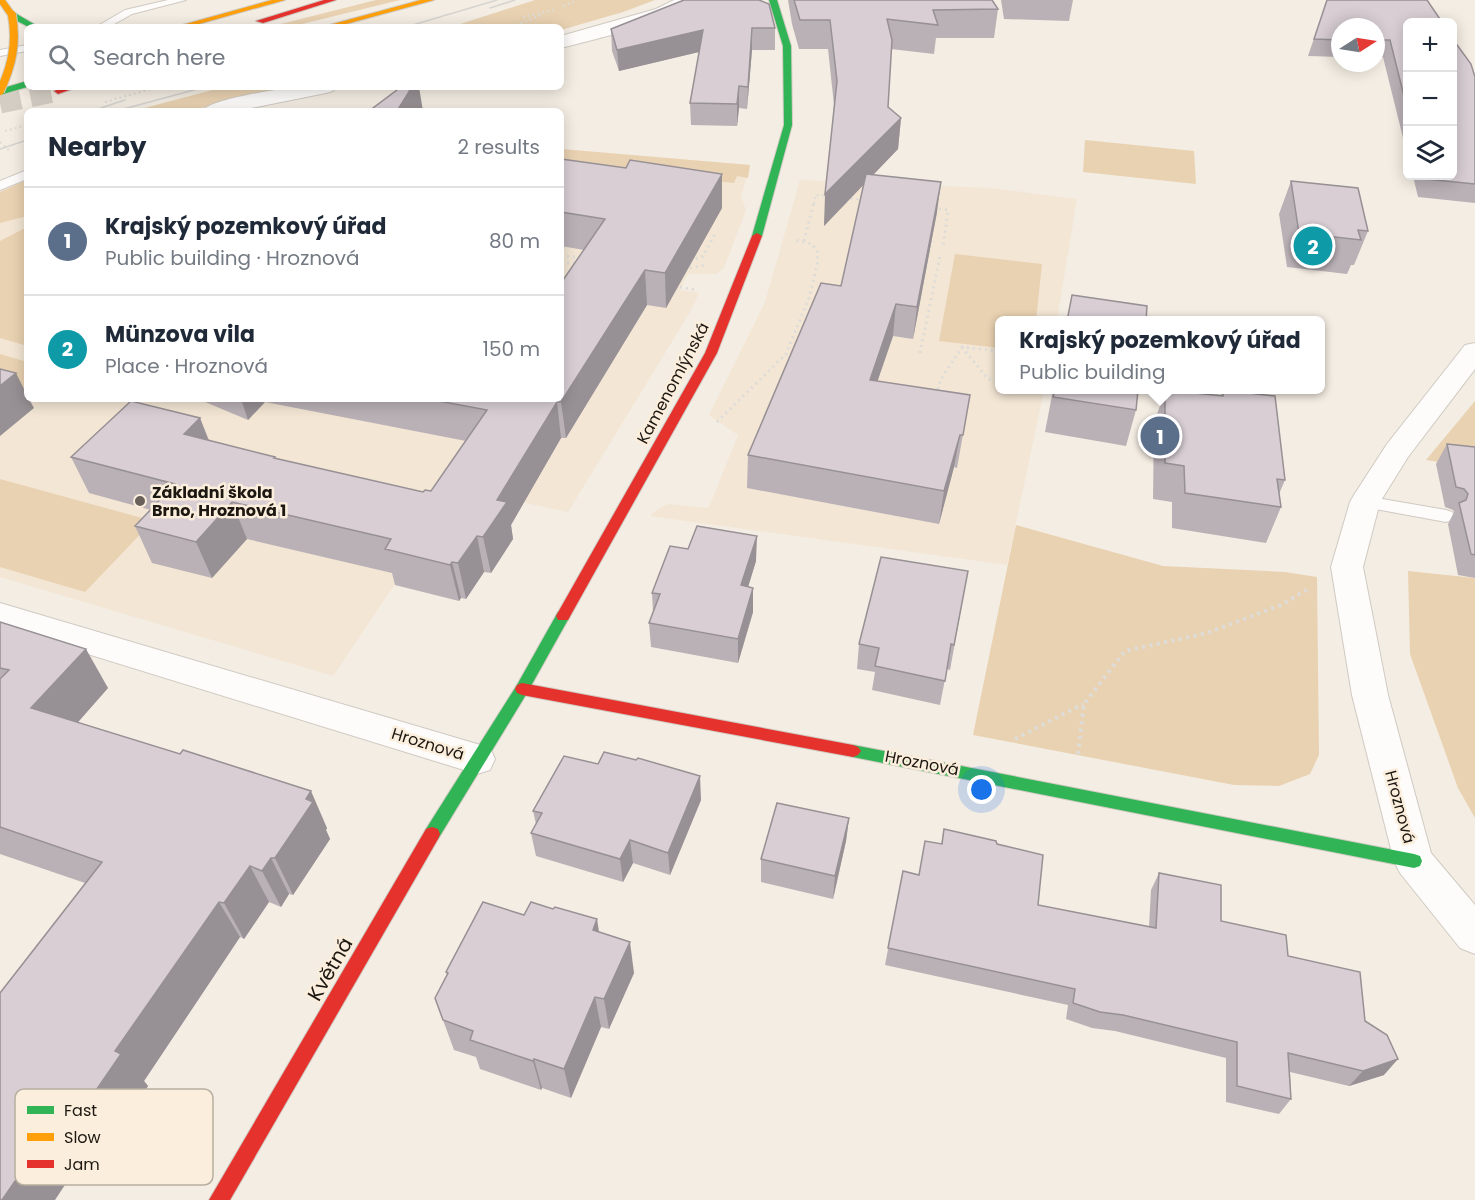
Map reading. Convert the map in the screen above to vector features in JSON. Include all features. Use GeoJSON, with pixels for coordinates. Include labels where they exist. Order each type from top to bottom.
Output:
{"type":"FeatureCollection","features":[{"type":"Feature","properties":{"kind":"main road"},"geometry":{"type":"LineString","coordinates":[[0,91],[17,52],[18,36],[12,15],[1,0]]}},
{"type":"Feature","properties":{"kind":"main road"},"geometry":{"type":"LineString","coordinates":[[190,24],[281,0]]}},
{"type":"Feature","properties":{"kind":"main road"},"geometry":{"type":"LineString","coordinates":[[338,24],[430,0]]}},
{"type":"Feature","properties":{"kind":"main road","name":"Kamenomlýnská"},"geometry":{"type":"LineString","coordinates":[[522,690],[711,353],[762,222],[788,125],[788,46],[773,0]]}},
{"type":"Feature","properties":{"kind":"main road"},"geometry":{"type":"LineString","coordinates":[[248,24],[338,1]]}},
{"type":"Feature","properties":{"kind":"main road"},"geometry":{"type":"LineString","coordinates":[[12,15],[29,24]]}},
{"type":"Feature","properties":{"kind":"main road"},"geometry":{"type":"LineString","coordinates":[[0,91],[24,85]]}},
{"type":"Feature","properties":{"kind":"main road"},"geometry":{"type":"LineString","coordinates":[[58,91],[62,90]]}},
{"type":"Feature","properties":{"kind":"main road","name":"Hroznová"},"geometry":{"type":"LineString","coordinates":[[477,759],[522,690],[957,770],[1414,861]]}},
{"type":"Feature","properties":{"kind":"main road","name":"Květná"},"geometry":{"type":"LineString","coordinates":[[219,1200],[477,759]]}},
{"type":"Feature","properties":{"kind":"street"},"geometry":{"type":"LineString","coordinates":[[564,41],[663,13],[688,0]]}},
{"type":"Feature","properties":{"kind":"street"},"geometry":{"type":"LineString","coordinates":[[223,108],[310,90]]}},
{"type":"Feature","properties":{"kind":"street","name":"Hroznová"},"geometry":{"type":"LineString","coordinates":[[1414,861],[1370,695],[1347,567],[1365,502],[1397,451],[1475,351]]}},
{"type":"Feature","properties":{"kind":"street","name":"Hroznová"},"geometry":{"type":"LineString","coordinates":[[0,615],[477,759]]}},
{"type":"Feature","properties":{"kind":"street"},"geometry":{"type":"LineString","coordinates":[[1414,861],[1475,935]]}},
{"type":"Feature","properties":{"kind":"lane"},"geometry":{"type":"LineString","coordinates":[[107,24],[129,12],[181,0]]}},
{"type":"Feature","properties":{"kind":"lane"},"geometry":{"type":"LineString","coordinates":[[0,53],[24,49]]}},
{"type":"Feature","properties":{"kind":"lane"},"geometry":{"type":"LineString","coordinates":[[0,186],[24,175]]}},
{"type":"Feature","properties":{"kind":"lane"},"geometry":{"type":"LineString","coordinates":[[1365,502],[1446,516]]}},
{"type":"Feature","properties":{"kind":"path"},"geometry":{"type":"LineString","coordinates":[[518,24],[576,1]]}},
{"type":"Feature","properties":{"kind":"path"},"geometry":{"type":"LineString","coordinates":[[101,103],[147,90]]}},
{"type":"Feature","properties":{"kind":"path"},"geometry":{"type":"LineString","coordinates":[[5,131],[24,126]]}},
{"type":"Feature","properties":{"kind":"path"},"geometry":{"type":"LineString","coordinates":[[804,241],[816,195],[871,201]]}},
{"type":"Feature","properties":{"kind":"path"},"geometry":{"type":"LineString","coordinates":[[926,207],[948,210],[943,247]]}},
{"type":"Feature","properties":{"kind":"path"},"geometry":{"type":"LineString","coordinates":[[683,261],[695,262],[704,256],[716,233],[724,237]]}},
{"type":"Feature","properties":{"kind":"path"},"geometry":{"type":"LineString","coordinates":[[710,429],[786,354],[809,298],[818,261],[817,251],[812,244]]}},
{"type":"Feature","properties":{"kind":"path"},"geometry":{"type":"LineString","coordinates":[[564,256],[583,257]]}},
{"type":"Feature","properties":{"kind":"path"},"geometry":{"type":"LineString","coordinates":[[920,353],[940,256]]}},
{"type":"Feature","properties":{"kind":"path"},"geometry":{"type":"LineString","coordinates":[[564,264],[581,264]]}},
{"type":"Feature","properties":{"kind":"path"},"geometry":{"type":"LineString","coordinates":[[682,268],[693,269],[708,264]]}},
{"type":"Feature","properties":{"kind":"path"},"geometry":{"type":"LineString","coordinates":[[669,285],[699,291]]}},
{"type":"Feature","properties":{"kind":"path"},"geometry":{"type":"LineString","coordinates":[[962,347],[995,351]]}},
{"type":"Feature","properties":{"kind":"path"},"geometry":{"type":"LineString","coordinates":[[962,347],[988,379],[995,380]]}},
{"type":"Feature","properties":{"kind":"path"},"geometry":{"type":"LineString","coordinates":[[935,399],[941,379],[962,347]]}},
{"type":"Feature","properties":{"kind":"path"},"geometry":{"type":"LineString","coordinates":[[1014,740],[1084,704],[1125,651],[1207,633],[1281,605],[1347,567]]}},
{"type":"Feature","properties":{"kind":"path"},"geometry":{"type":"LineString","coordinates":[[1078,756],[1084,704]]}},
{"type":"Feature","properties":{"kind":"shaded area"},"geometry":{"type":"Polygon","coordinates":[[[376,0],[400,0],[302,24],[281,24],[376,0]]]}},
{"type":"Feature","properties":{"kind":"shaded area"},"geometry":{"type":"Polygon","coordinates":[[[535,0],[655,0],[564,29],[564,24],[460,24],[535,0]]]}},
{"type":"Feature","properties":{"kind":"shaded area"},"geometry":{"type":"Polygon","coordinates":[[[213,90],[276,90],[202,108],[144,108],[213,90]]]}},
{"type":"Feature","properties":{"kind":"shaded area"},"geometry":{"type":"Polygon","coordinates":[[[1085,140],[1194,151],[1196,184],[1083,172],[1085,140]]]}},
{"type":"Feature","properties":{"kind":"shaded area"},"geometry":{"type":"Polygon","coordinates":[[[564,149],[750,165],[741,197],[746,210],[724,268],[716,274],[688,274],[680,290],[699,293],[690,312],[568,512],[480,493],[401,575],[333,676],[0,577],[0,192],[24,181],[24,402],[564,402],[564,149]]]}},
{"type":"Feature","properties":{"kind":"shaded area"},"geometry":{"type":"Polygon","coordinates":[[[564,149],[750,165],[748,178],[737,176],[734,183],[564,166],[564,149]]]}},
{"type":"Feature","properties":{"kind":"shaded area"},"geometry":{"type":"Polygon","coordinates":[[[800,180],[991,188],[1077,199],[1058,316],[995,316],[995,394],[1043,394],[1007,565],[650,516],[668,504],[708,508],[738,435],[709,415],[765,302],[800,180]]]}},
{"type":"Feature","properties":{"kind":"shaded area"},"geometry":{"type":"Polygon","coordinates":[[[24,181],[24,217],[0,223],[0,192],[24,181]]]}},
{"type":"Feature","properties":{"kind":"shaded area"},"geometry":{"type":"Polygon","coordinates":[[[24,229],[24,345],[0,338],[0,241],[24,229]]]}},
{"type":"Feature","properties":{"kind":"shaded area"},"geometry":{"type":"Polygon","coordinates":[[[955,254],[1042,264],[1036,316],[995,316],[995,348],[939,341],[955,254]]]}},
{"type":"Feature","properties":{"kind":"shaded area"},"geometry":{"type":"Polygon","coordinates":[[[0,354],[24,361],[24,388],[0,380],[0,354]]]}},
{"type":"Feature","properties":{"kind":"shaded area"},"geometry":{"type":"Polygon","coordinates":[[[1475,401],[1475,468],[1426,460],[1475,401]]]}},
{"type":"Feature","properties":{"kind":"shaded area"},"geometry":{"type":"Polygon","coordinates":[[[0,479],[153,521],[85,592],[0,567],[0,479]]]}},
{"type":"Feature","properties":{"kind":"shaded area"},"geometry":{"type":"Polygon","coordinates":[[[1016,525],[1163,566],[1285,572],[1317,577],[1319,755],[1310,774],[1279,786],[1234,785],[973,735],[1016,525]]]}},
{"type":"Feature","properties":{"kind":"shaded area"},"geometry":{"type":"Polygon","coordinates":[[[1408,571],[1475,578],[1475,818],[1458,788],[1410,654],[1408,571]]]}},
{"type":"Feature","properties":{"kind":"building"},"geometry":{"type":"Polygon","coordinates":[[[684,0],[759,0],[769,4],[775,28],[752,28],[748,87],[739,86],[737,104],[690,103],[703,30],[617,50],[611,29],[684,0]]]}},
{"type":"Feature","properties":{"kind":"building"},"geometry":{"type":"Polygon","coordinates":[[[794,0],[992,0],[998,9],[933,10],[938,25],[887,19],[892,40],[888,107],[901,118],[825,194],[837,81],[830,20],[800,20],[794,0]]]}},
{"type":"Feature","properties":{"kind":"building"},"geometry":{"type":"Polygon","coordinates":[[[1327,0],[1427,0],[1439,18],[1403,18],[1403,92],[1390,40],[1385,40],[1385,18],[1331,18],[1331,40],[1314,39],[1327,0]]]}},
{"type":"Feature","properties":{"kind":"building"},"geometry":{"type":"Polygon","coordinates":[[[1457,45],[1471,64],[1475,77],[1475,184],[1436,180],[1457,180],[1457,45]]]}},
{"type":"Feature","properties":{"kind":"building"},"geometry":{"type":"Polygon","coordinates":[[[397,90],[410,90],[399,108],[373,108],[397,90]]]}},
{"type":"Feature","properties":{"kind":"building"},"geometry":{"type":"Polygon","coordinates":[[[564,159],[626,168],[630,160],[722,174],[665,273],[645,270],[564,397],[564,279],[605,219],[564,212],[564,159]]]}},
{"type":"Feature","properties":{"kind":"building"},"geometry":{"type":"Polygon","coordinates":[[[866,174],[941,182],[917,307],[896,304],[870,380],[970,395],[963,435],[960,435],[944,491],[748,455],[821,283],[841,286],[866,174]]]}},
{"type":"Feature","properties":{"kind":"building"},"geometry":{"type":"Polygon","coordinates":[[[1291,181],[1358,188],[1368,231],[1358,230],[1361,240],[1299,233],[1291,181]]]}},
{"type":"Feature","properties":{"kind":"building"},"geometry":{"type":"Polygon","coordinates":[[[1072,295],[1147,306],[1146,316],[1068,316],[1072,295]]]}},
{"type":"Feature","properties":{"kind":"building"},"geometry":{"type":"Polygon","coordinates":[[[0,369],[16,373],[0,386],[0,369]]]}},
{"type":"Feature","properties":{"kind":"building"},"geometry":{"type":"Polygon","coordinates":[[[1054,394],[1138,394],[1136,410],[1053,397],[1054,394]]]}},
{"type":"Feature","properties":{"kind":"building"},"geometry":{"type":"Polygon","coordinates":[[[1165,394],[1275,396],[1285,480],[1277,479],[1281,507],[1185,493],[1184,466],[1165,463],[1165,394]]]}},
{"type":"Feature","properties":{"kind":"building"},"geometry":{"type":"Polygon","coordinates":[[[130,402],[135,402],[200,418],[184,434],[274,458],[423,492],[431,491],[487,410],[444,402],[557,402],[497,500],[507,502],[483,537],[477,536],[458,563],[452,562],[450,565],[385,549],[391,539],[232,502],[196,542],[135,526],[175,484],[71,457],[130,402]]]}},
{"type":"Feature","properties":{"kind":"building"},"geometry":{"type":"Polygon","coordinates":[[[1447,444],[1475,447],[1475,555],[1471,554],[1459,503],[1466,500],[1468,494],[1464,489],[1456,487],[1447,444]]]}},
{"type":"Feature","properties":{"kind":"building"},"geometry":{"type":"Polygon","coordinates":[[[697,526],[757,536],[741,585],[753,588],[738,639],[649,623],[660,594],[652,593],[670,546],[688,549],[697,526]]]}},
{"type":"Feature","properties":{"kind":"building"},"geometry":{"type":"Polygon","coordinates":[[[881,557],[968,571],[945,681],[875,666],[879,648],[859,644],[881,557]]]}},
{"type":"Feature","properties":{"kind":"building"},"geometry":{"type":"Polygon","coordinates":[[[0,622],[86,649],[31,708],[180,754],[183,750],[311,791],[306,799],[313,802],[275,858],[271,858],[262,871],[250,866],[224,903],[219,902],[115,1051],[121,1054],[97,1089],[15,1089],[15,1181],[2,1200],[0,1200],[0,993],[102,862],[0,827],[0,679],[9,670],[0,668],[0,622]]]}},
{"type":"Feature","properties":{"kind":"building"},"geometry":{"type":"Polygon","coordinates":[[[604,752],[636,760],[638,758],[700,776],[668,853],[630,840],[620,859],[531,833],[542,813],[533,811],[564,756],[598,764],[604,752]]]}},
{"type":"Feature","properties":{"kind":"building"},"geometry":{"type":"Polygon","coordinates":[[[777,803],[849,818],[835,876],[761,859],[777,803]]]}},
{"type":"Feature","properties":{"kind":"building"},"geometry":{"type":"Polygon","coordinates":[[[944,829],[1043,855],[1038,905],[1156,928],[1159,873],[1221,885],[1221,921],[1286,935],[1288,956],[1360,972],[1365,1021],[1387,1035],[1398,1059],[1363,1071],[1288,1053],[1291,1099],[1237,1086],[1237,1042],[1123,1015],[1100,1012],[1073,1003],[1075,989],[888,948],[903,871],[919,875],[925,841],[942,844],[944,829]]]}},
{"type":"Feature","properties":{"kind":"building"},"geometry":{"type":"Polygon","coordinates":[[[483,902],[524,915],[531,902],[553,909],[555,907],[597,919],[593,930],[630,942],[604,999],[595,997],[564,1069],[470,1040],[473,1031],[443,1020],[435,998],[483,902]]]}},
{"type":"Feature","properties":{"kind":"tunnel"},"geometry":{"type":"LineString","coordinates":[[0,103],[58,91]]}},
{"type":"Feature","properties":{"kind":"tram line"},"geometry":{"type":"LineString","coordinates":[[416,24],[497,0]]}},
{"type":"Feature","properties":{"kind":"tram line"},"geometry":{"type":"LineString","coordinates":[[490,8],[515,0]]}},
{"type":"Feature","properties":{"kind":"tram line"},"geometry":{"type":"LineString","coordinates":[[127,108],[194,90]]}},
{"type":"Feature","properties":{"kind":"tram line"},"geometry":{"type":"LineString","coordinates":[[101,108],[125,100]]}},
{"type":"Feature","properties":{"kind":"tram line"},"geometry":{"type":"LineString","coordinates":[[0,149],[24,141]]}},
{"type":"Feature","properties":{"kind":"traffic: fast"},"geometry":{"type":"LineString","coordinates":[[757,236],[788,125],[787,46],[773,0]]}},
{"type":"Feature","properties":{"kind":"traffic: fast"},"geometry":{"type":"LineString","coordinates":[[12,15],[29,24]]}},
{"type":"Feature","properties":{"kind":"traffic: fast"},"geometry":{"type":"LineString","coordinates":[[0,92],[24,85]]}},
{"type":"Feature","properties":{"kind":"traffic: fast"},"geometry":{"type":"LineString","coordinates":[[432,834],[522,689],[563,616]]}},
{"type":"Feature","properties":{"kind":"traffic: fast"},"geometry":{"type":"LineString","coordinates":[[853,751],[1414,861]]}},
{"type":"Feature","properties":{"kind":"traffic: slow"},"geometry":{"type":"LineString","coordinates":[[1,0],[12,15]]}},
{"type":"Feature","properties":{"kind":"traffic: slow"},"geometry":{"type":"LineString","coordinates":[[190,24],[281,0]]}},
{"type":"Feature","properties":{"kind":"traffic: slow"},"geometry":{"type":"LineString","coordinates":[[338,24],[430,0]]}},
{"type":"Feature","properties":{"kind":"traffic: slow"},"geometry":{"type":"LineString","coordinates":[[0,91],[14,54],[15,35],[12,15]]}},
{"type":"Feature","properties":{"kind":"traffic: jam"},"geometry":{"type":"LineString","coordinates":[[260,21],[332,0]]}},
{"type":"Feature","properties":{"kind":"traffic: jam"},"geometry":{"type":"LineString","coordinates":[[58,91],[62,90]]}},
{"type":"Feature","properties":{"kind":"traffic: jam"},"geometry":{"type":"LineString","coordinates":[[563,616],[711,353],[757,236]]}},
{"type":"Feature","properties":{"kind":"traffic: jam"},"geometry":{"type":"LineString","coordinates":[[522,689],[853,751]]}},
{"type":"Feature","properties":{"kind":"traffic: jam"},"geometry":{"type":"LineString","coordinates":[[219,1200],[432,834]]}},
{"type":"Feature","properties":{"kind":"place","name":"Münzova vila"},"geometry":{"type":"Point","coordinates":[1313,246]}},
{"type":"Feature","properties":{"kind":"place","name":"Krajský pozemkový úřad"},"geometry":{"type":"Point","coordinates":[1160,436]}},
{"type":"Feature","properties":{"kind":"place","name":"Základní škola Brno, Hroznová 1"},"geometry":{"type":"Point","coordinates":[140,501]}}]}
